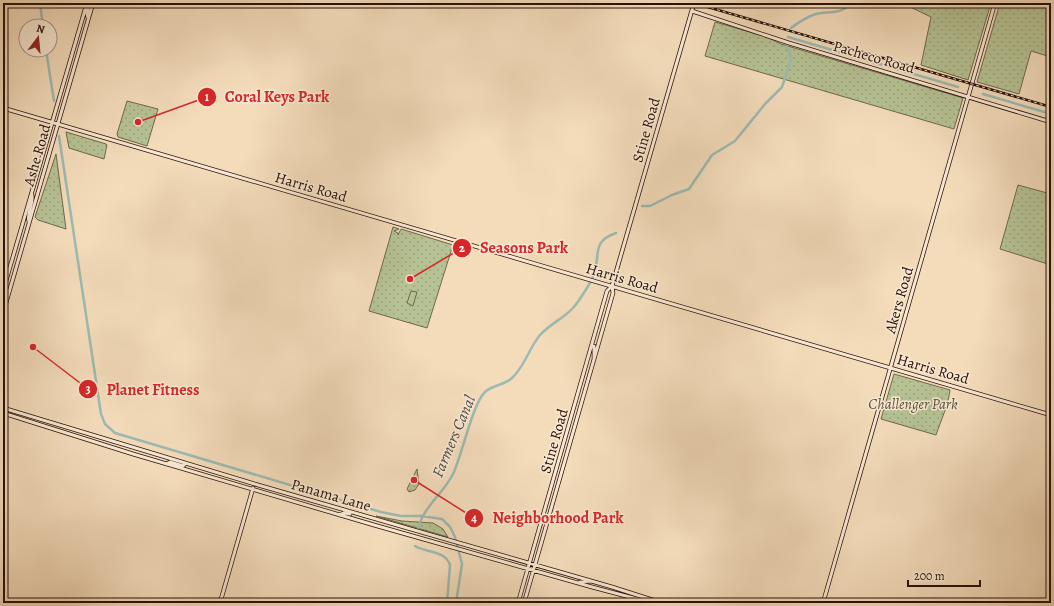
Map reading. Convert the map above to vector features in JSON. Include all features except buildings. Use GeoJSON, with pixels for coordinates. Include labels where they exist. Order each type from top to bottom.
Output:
{"type":"FeatureCollection","features":[{"type":"Feature","properties":{"kind":"street"},"geometry":{"type":"LineString","coordinates":[[88,3],[88,18]]}},
{"type":"Feature","properties":{"kind":"street","name":"Ashe Road"},"geometry":{"type":"LineString","coordinates":[[3,291],[88,3]]}},
{"type":"Feature","properties":{"kind":"street","name":"Ashe Road"},"geometry":{"type":"LineString","coordinates":[[3,313],[93,3]]}},
{"type":"Feature","properties":{"kind":"street","name":"Stine Road"},"geometry":{"type":"LineString","coordinates":[[518,603],[608,291],[612,286],[694,3]]}},
{"type":"Feature","properties":{"kind":"street","name":"Akers Road"},"geometry":{"type":"LineString","coordinates":[[823,603],[995,3]]}},
{"type":"Feature","properties":{"kind":"street","name":"Pacheco Road"},"geometry":{"type":"LineString","coordinates":[[692,12],[789,44],[969,96],[1051,122]]}},
{"type":"Feature","properties":{"kind":"street","name":"Harris Road"},"geometry":{"type":"LineString","coordinates":[[3,108],[1051,415]]}},
{"type":"Feature","properties":{"kind":"street"},"geometry":{"type":"LineString","coordinates":[[29,222],[28,218],[33,199],[31,195]]}},
{"type":"Feature","properties":{"kind":"street","name":"Stine Road"},"geometry":{"type":"LineString","coordinates":[[524,603],[613,293],[612,286]]}},
{"type":"Feature","properties":{"kind":"street"},"geometry":{"type":"LineString","coordinates":[[594,361],[592,356],[596,332]]}},
{"type":"Feature","properties":{"kind":"street","name":"Panama Lane"},"geometry":{"type":"LineString","coordinates":[[3,408],[185,464],[612,587],[662,603]]}},
{"type":"Feature","properties":{"kind":"street","name":"Panama Lane"},"geometry":{"type":"LineString","coordinates":[[3,413],[252,490],[570,581],[641,600],[654,601]]}},
{"type":"Feature","properties":{"kind":"street"},"geometry":{"type":"LineString","coordinates":[[570,425],[570,444]]}},
{"type":"Feature","properties":{"kind":"street"},"geometry":{"type":"LineString","coordinates":[[62,431],[72,429]]}},
{"type":"Feature","properties":{"kind":"street"},"geometry":{"type":"LineString","coordinates":[[166,464],[170,462],[183,466],[185,464]]}},
{"type":"Feature","properties":{"kind":"street"},"geometry":{"type":"LineString","coordinates":[[556,492],[559,474],[557,471]]}},
{"type":"Feature","properties":{"kind":"street"},"geometry":{"type":"LineString","coordinates":[[220,603],[254,484]]}},
{"type":"Feature","properties":{"kind":"street"},"geometry":{"type":"LineString","coordinates":[[339,515],[344,513],[360,515]]}},
{"type":"Feature","properties":{"kind":"street"},"geometry":{"type":"LineString","coordinates":[[374,525],[386,523]]}},
{"type":"Feature","properties":{"kind":"street"},"geometry":{"type":"LineString","coordinates":[[570,581],[586,583],[591,581]]}},
{"type":"Feature","properties":{"kind":"street"},"geometry":{"type":"LineString","coordinates":[[592,587],[596,585],[612,587]]}},
{"type":"Feature","properties":{"kind":"green space"},"geometry":{"type":"Polygon","coordinates":[[[902,3],[991,3],[968,80],[921,65],[931,17],[902,3]]]}},
{"type":"Feature","properties":{"kind":"green space"},"geometry":{"type":"Polygon","coordinates":[[[1000,3],[1051,3],[1051,57],[1031,51],[1019,94],[977,82],[1000,3]]]}},
{"type":"Feature","properties":{"kind":"green space"},"geometry":{"type":"Polygon","coordinates":[[[715,22],[767,37],[781,44],[963,98],[954,129],[705,56],[715,22]]]}},
{"type":"Feature","properties":{"kind":"green space"},"geometry":{"type":"Polygon","coordinates":[[[127,101],[158,109],[147,146],[118,137],[117,134],[127,101]]]}},
{"type":"Feature","properties":{"kind":"green space"},"geometry":{"type":"Polygon","coordinates":[[[66,132],[106,144],[104,159],[69,148],[66,132]]]}},
{"type":"Feature","properties":{"kind":"green space"},"geometry":{"type":"Polygon","coordinates":[[[56,154],[66,229],[38,220],[35,217],[56,154]]]}},
{"type":"Feature","properties":{"kind":"green space"},"geometry":{"type":"Polygon","coordinates":[[[1018,185],[1051,194],[1051,265],[1000,249],[1018,185]]]}},
{"type":"Feature","properties":{"kind":"green space"},"geometry":{"type":"Polygon","coordinates":[[[393,227],[399,229],[394,231],[398,233],[398,235],[401,229],[453,245],[427,328],[369,311],[393,227]]]}},
{"type":"Feature","properties":{"kind":"green space"},"geometry":{"type":"Polygon","coordinates":[[[411,291],[417,292],[413,306],[407,303],[411,291]]]}},
{"type":"Feature","properties":{"kind":"green space","name":"Challenger Park"},"geometry":{"type":"Polygon","coordinates":[[[894,374],[950,390],[946,407],[936,435],[881,419],[894,374]]]}},
{"type":"Feature","properties":{"kind":"green space"},"geometry":{"type":"Polygon","coordinates":[[[417,469],[419,484],[415,490],[409,492],[407,489],[417,469]]]}},
{"type":"Feature","properties":{"kind":"green space"},"geometry":{"type":"Polygon","coordinates":[[[376,516],[402,521],[433,523],[443,529],[448,537],[376,516]]]}},
{"type":"Feature","properties":{"kind":"waterway"},"geometry":{"type":"LineString","coordinates":[[40,3],[42,18]]}},
{"type":"Feature","properties":{"kind":"waterway","name":"Farmers Canal"},"geometry":{"type":"LineString","coordinates":[[791,28],[816,14],[839,11],[847,7],[850,3]]}},
{"type":"Feature","properties":{"kind":"waterway"},"geometry":{"type":"LineString","coordinates":[[788,37],[958,87]]}},
{"type":"Feature","properties":{"kind":"waterway","name":"Farmers Canal"},"geometry":{"type":"LineString","coordinates":[[642,206],[650,206],[672,195],[689,189],[712,155],[735,141],[765,104],[782,87],[791,60],[787,46]]}},
{"type":"Feature","properties":{"kind":"waterway"},"geometry":{"type":"LineString","coordinates":[[47,58],[54,101]]}},
{"type":"Feature","properties":{"kind":"waterway"},"geometry":{"type":"LineString","coordinates":[[983,94],[1051,114]]}},
{"type":"Feature","properties":{"kind":"waterway"},"geometry":{"type":"LineString","coordinates":[[59,136],[101,414],[105,424],[115,433],[381,512],[401,516],[422,516],[442,519],[450,527],[455,537],[462,564],[456,603]]}},
{"type":"Feature","properties":{"kind":"waterway","name":"Farmers Canal"},"geometry":{"type":"LineString","coordinates":[[418,529],[424,514],[453,474],[476,407],[485,392],[512,378],[520,368],[540,335],[573,308],[585,292],[594,274],[600,244],[608,236],[616,233]]}},
{"type":"Feature","properties":{"kind":"waterway","name":"Farmers Canal"},"geometry":{"type":"LineString","coordinates":[[415,546],[440,554],[448,560],[450,565],[447,603]]}},
{"type":"Feature","properties":{"kind":"railway"},"geometry":{"type":"LineString","coordinates":[[694,3],[1051,107]]}},
{"type":"Feature","properties":{"kind":"place","name":"Coral Keys Park"},"geometry":{"type":"Point","coordinates":[138,122]}},
{"type":"Feature","properties":{"kind":"place","name":"Seasons Park"},"geometry":{"type":"Point","coordinates":[410,279]}},
{"type":"Feature","properties":{"kind":"place","name":"Planet Fitness"},"geometry":{"type":"Point","coordinates":[33,347]}},
{"type":"Feature","properties":{"kind":"place","name":"Neighborhood Park"},"geometry":{"type":"Point","coordinates":[414,480]}}]}
